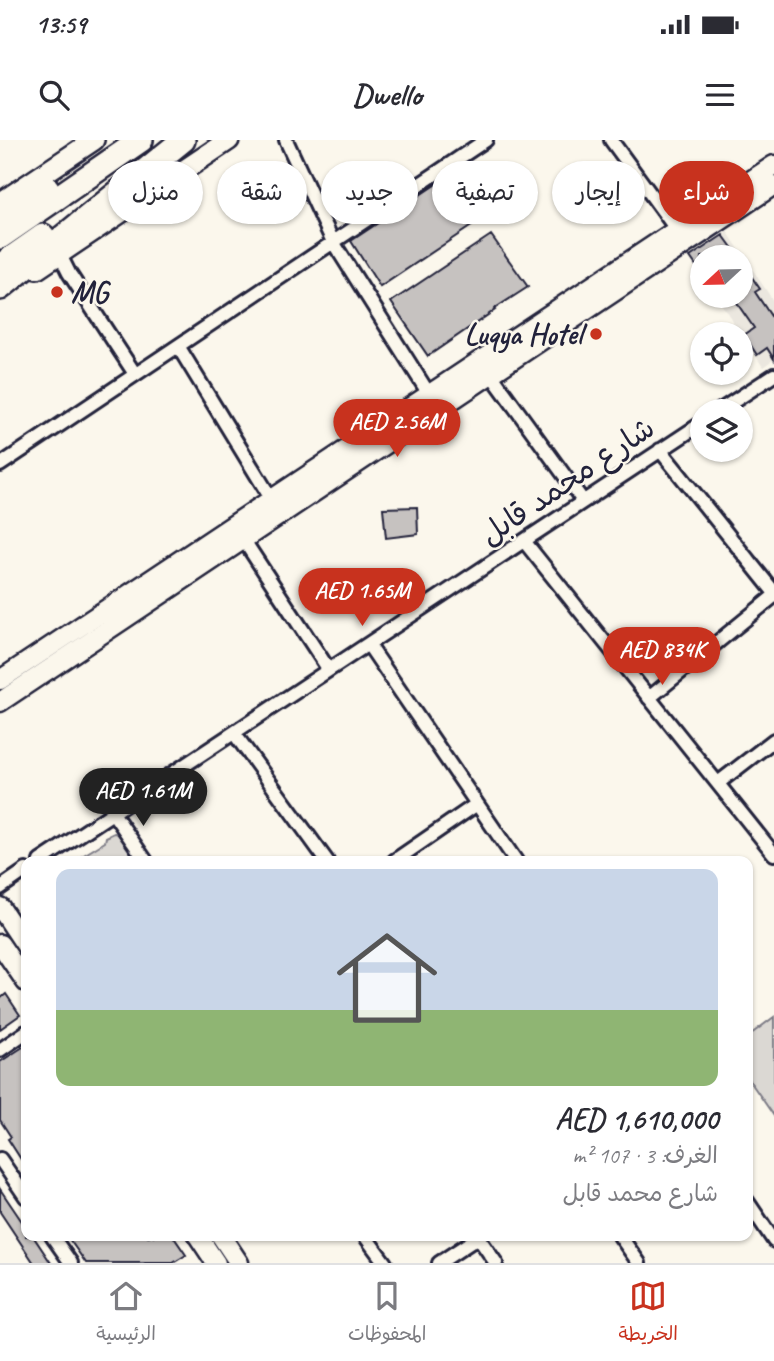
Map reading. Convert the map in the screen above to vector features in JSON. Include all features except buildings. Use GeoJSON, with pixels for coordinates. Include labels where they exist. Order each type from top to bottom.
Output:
{"type":"FeatureCollection","features":[{"type":"Feature","properties":{"kind":"highway"},"geometry":{"type":"LineString","coordinates":[[0,215],[129,140]]}},
{"type":"Feature","properties":{"kind":"highway"},"geometry":{"type":"LineString","coordinates":[[0,237],[141,140]]}},
{"type":"Feature","properties":{"kind":"highway"},"geometry":{"type":"LineString","coordinates":[[0,266],[182,140]]}},
{"type":"Feature","properties":{"kind":"highway"},"geometry":{"type":"LineString","coordinates":[[0,290],[182,140]]}},
{"type":"Feature","properties":{"kind":"main road"},"geometry":{"type":"LineString","coordinates":[[0,203],[94,140]]}},
{"type":"Feature","properties":{"kind":"main road"},"geometry":{"type":"LineString","coordinates":[[0,290],[60,255],[229,140]]}},
{"type":"Feature","properties":{"kind":"street"},"geometry":{"type":"LineString","coordinates":[[286,140],[333,242],[429,394]]}},
{"type":"Feature","properties":{"kind":"street"},"geometry":{"type":"LineString","coordinates":[[0,465],[486,140]]}},
{"type":"Feature","properties":{"kind":"street"},"geometry":{"type":"LineString","coordinates":[[611,140],[676,229]]}},
{"type":"Feature","properties":{"kind":"street"},"geometry":{"type":"LineString","coordinates":[[0,702],[490,373],[676,229],[774,165]]}},
{"type":"Feature","properties":{"kind":"street"},"geometry":{"type":"LineString","coordinates":[[0,680],[429,394],[774,186]]}},
{"type":"Feature","properties":{"kind":"street"},"geometry":{"type":"LineString","coordinates":[[60,255],[135,374]]}},
{"type":"Feature","properties":{"kind":"street"},"geometry":{"type":"LineString","coordinates":[[178,346],[272,500]]}},
{"type":"Feature","properties":{"kind":"street"},"geometry":{"type":"LineString","coordinates":[[490,373],[583,501]]}},
{"type":"Feature","properties":{"kind":"street"},"geometry":{"type":"LineString","coordinates":[[737,399],[774,375]]}},
{"type":"Feature","properties":{"kind":"street","name":"شارع محمد قابل"},"geometry":{"type":"LineString","coordinates":[[48,856],[690,431]]}},
{"type":"Feature","properties":{"kind":"street"},"geometry":{"type":"LineString","coordinates":[[649,698],[774,594],[660,450]]}},
{"type":"Feature","properties":{"kind":"street"},"geometry":{"type":"LineString","coordinates":[[243,539],[328,670]]}},
{"type":"Feature","properties":{"kind":"street"},"geometry":{"type":"LineString","coordinates":[[524,541],[774,854]]}},
{"type":"Feature","properties":{"kind":"street"},"geometry":{"type":"LineString","coordinates":[[368,644],[513,856]]}},
{"type":"Feature","properties":{"kind":"street"},"geometry":{"type":"LineString","coordinates":[[234,733],[323,856]]}},
{"type":"Feature","properties":{"kind":"street"},"geometry":{"type":"LineString","coordinates":[[718,783],[774,740]]}},
{"type":"Feature","properties":{"kind":"street"},"geometry":{"type":"LineString","coordinates":[[401,856],[477,804]]}},
{"type":"Feature","properties":{"kind":"street"},"geometry":{"type":"LineString","coordinates":[[113,813],[143,856]]}},
{"type":"Feature","properties":{"kind":"street"},"geometry":{"type":"LineString","coordinates":[[0,888],[21,873]]}},
{"type":"Feature","properties":{"kind":"street"},"geometry":{"type":"LineString","coordinates":[[0,907],[21,938]]}},
{"type":"Feature","properties":{"kind":"street"},"geometry":{"type":"LineString","coordinates":[[0,944],[21,975]]}},
{"type":"Feature","properties":{"kind":"street"},"geometry":{"type":"LineString","coordinates":[[0,1049],[21,1035]]}},
{"type":"Feature","properties":{"kind":"street"},"geometry":{"type":"LineString","coordinates":[[0,1159],[21,1190]]}},
{"type":"Feature","properties":{"kind":"street"},"geometry":{"type":"LineString","coordinates":[[753,1210],[774,1241]]}},
{"type":"Feature","properties":{"kind":"street"},"geometry":{"type":"LineString","coordinates":[[56,1241],[71,1263]]}},
{"type":"Feature","properties":{"kind":"street"},"geometry":{"type":"LineString","coordinates":[[201,1241],[216,1263]]}},
{"type":"Feature","properties":{"kind":"street"},"geometry":{"type":"LineString","coordinates":[[224,1241],[239,1263]]}},
{"type":"Feature","properties":{"kind":"street"},"geometry":{"type":"LineString","coordinates":[[369,1241],[384,1263]]}},
{"type":"Feature","properties":{"kind":"street"},"geometry":{"type":"LineString","coordinates":[[439,1263],[472,1241]]}},
{"type":"Feature","properties":{"kind":"street"},"geometry":{"type":"LineString","coordinates":[[482,1241],[496,1263]]}},
{"type":"Feature","properties":{"kind":"street"},"geometry":{"type":"LineString","coordinates":[[624,1241],[639,1263]]}},
{"type":"Feature","properties":{"kind":"shaded area"},"geometry":{"type":"Polygon","coordinates":[[[727,231],[736,245],[706,245],[727,231]]]}},
{"type":"Feature","properties":{"kind":"shaded area"},"geometry":{"type":"Polygon","coordinates":[[[753,270],[774,302],[774,359],[763,367],[753,352],[753,322],[733,322],[724,308],[753,308],[753,270]]]}},
{"type":"Feature","properties":{"kind":"shaded area"},"geometry":{"type":"Polygon","coordinates":[[[114,833],[121,834],[135,856],[82,856],[105,842],[106,837],[114,833]]]}},
{"type":"Feature","properties":{"kind":"shaded area"},"geometry":{"type":"Polygon","coordinates":[[[774,1017],[774,1116],[753,1086],[753,1033],[774,1017]]]}},
{"type":"Feature","properties":{"kind":"place","name":"MG"},"geometry":{"type":"Point","coordinates":[57,292]}},
{"type":"Feature","properties":{"kind":"place","name":"Luqya Hotel"},"geometry":{"type":"Point","coordinates":[596,334]}}]}
